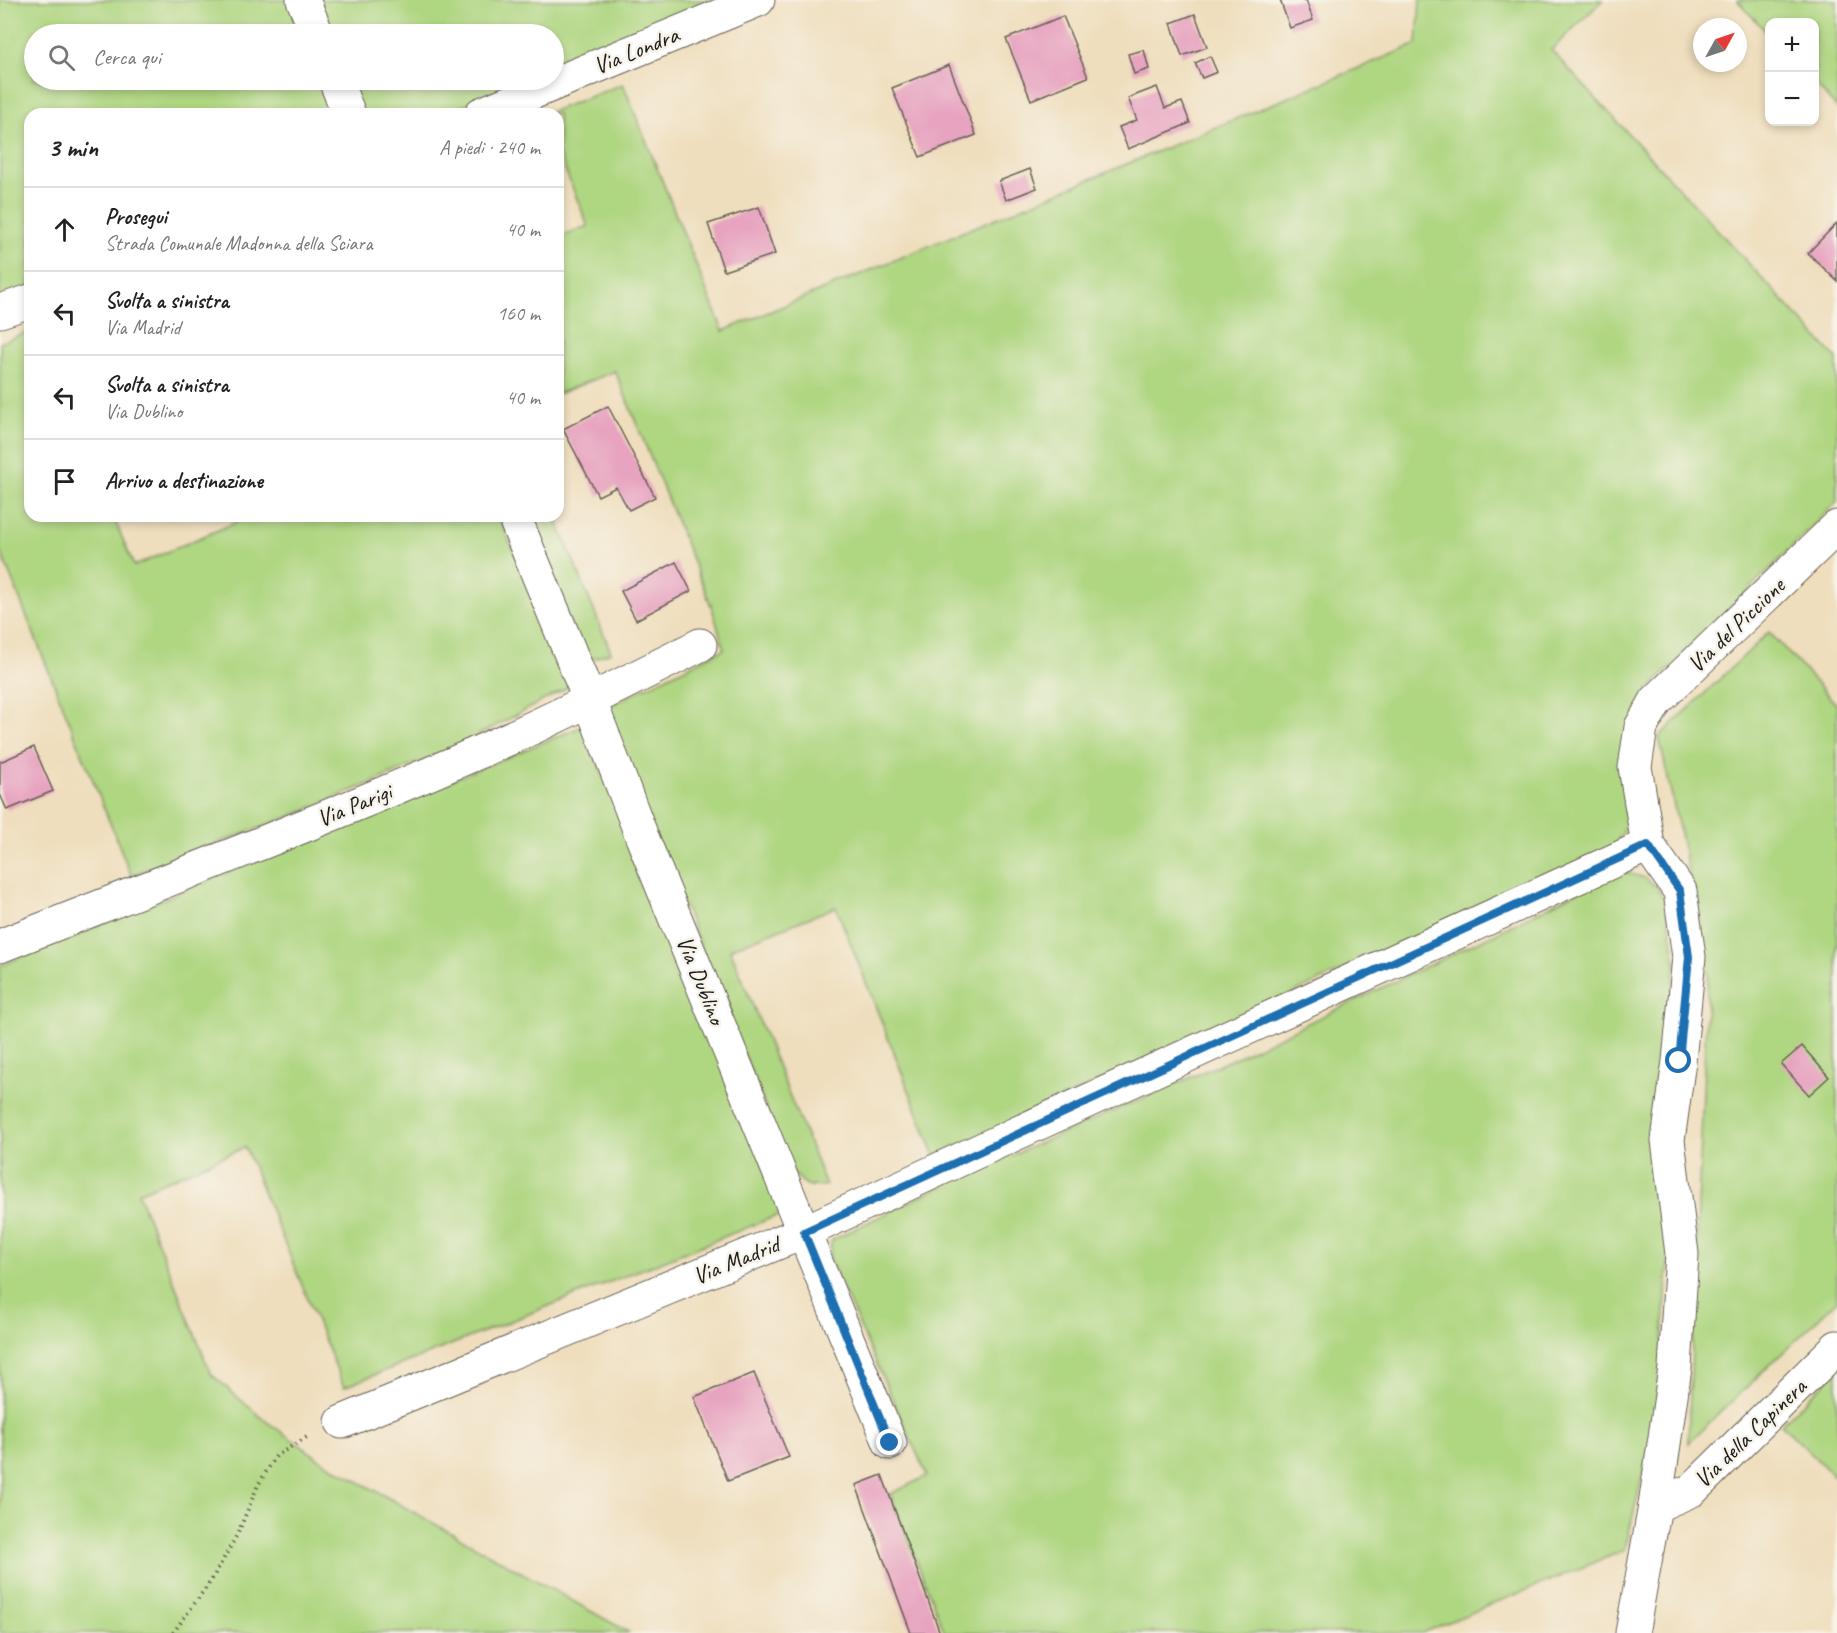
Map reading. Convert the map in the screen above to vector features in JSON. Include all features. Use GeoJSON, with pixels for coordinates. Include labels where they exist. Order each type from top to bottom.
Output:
{"type":"FeatureCollection","features":[{"type":"Feature","properties":{"kind":"street"},"geometry":{"type":"LineString","coordinates":[[303,0],[312,24]]}},
{"type":"Feature","properties":{"kind":"street","name":"Via Londra"},"geometry":{"type":"LineString","coordinates":[[564,80],[759,0]]}},
{"type":"Feature","properties":{"kind":"street"},"geometry":{"type":"LineString","coordinates":[[339,90],[347,108]]}},
{"type":"Feature","properties":{"kind":"street","name":"Via Londra"},"geometry":{"type":"LineString","coordinates":[[496,108],[540,90]]}},
{"type":"Feature","properties":{"kind":"street"},"geometry":{"type":"LineString","coordinates":[[0,311],[24,303]]}},
{"type":"Feature","properties":{"kind":"street","name":"Via Dublino"},"geometry":{"type":"LineString","coordinates":[[516,522],[590,700],[642,837],[890,1443]]}},
{"type":"Feature","properties":{"kind":"street","name":"Via del Piccione"},"geometry":{"type":"LineString","coordinates":[[1648,845],[1635,767],[1641,727],[1656,701],[1837,527]]}},
{"type":"Feature","properties":{"kind":"street","name":"Via Parigi"},"geometry":{"type":"LineString","coordinates":[[0,946],[455,763],[590,700],[700,645]]}},
{"type":"Feature","properties":{"kind":"street"},"geometry":{"type":"LineString","coordinates":[[1632,1633],[1655,1506],[1675,1368],[1682,1254],[1668,1140],[1679,1061],[1689,957],[1680,891],[1648,845]]}},
{"type":"Feature","properties":{"kind":"street","name":"Via Madrid"},"geometry":{"type":"LineString","coordinates":[[342,1422],[804,1232],[1648,845]]}},
{"type":"Feature","properties":{"kind":"street","name":"Via della Capinera"},"geometry":{"type":"LineString","coordinates":[[1655,1506],[1692,1491],[1837,1347]]}},
{"type":"Feature","properties":{"kind":"path"},"geometry":{"type":"LineString","coordinates":[[173,1633],[212,1581],[238,1533],[258,1485],[276,1456],[312,1434],[342,1422]]}},
{"type":"Feature","properties":{"kind":"green space"},"geometry":{"type":"Polygon","coordinates":[[[0,0],[711,0],[712,2],[564,64],[564,24],[24,24],[24,90],[502,90],[458,108],[24,108],[24,289],[0,298],[0,0]]]}},
{"type":"Feature","properties":{"kind":"green space"},"geometry":{"type":"Polygon","coordinates":[[[1420,0],[1603,0],[1551,50],[1837,359],[1837,502],[1648,690],[1632,808],[1626,827],[1614,847],[935,1156],[836,907],[730,949],[826,1185],[814,1187],[806,1184],[791,1170],[604,708],[724,649],[712,608],[615,371],[564,392],[564,236],[588,226],[564,167],[564,108],[561,108],[623,84],[723,331],[1417,44],[1420,0]]]}},
{"type":"Feature","properties":{"kind":"green space"},"geometry":{"type":"Polygon","coordinates":[[[1737,0],[1837,0],[1837,108],[1819,88],[1819,18],[1765,18],[1765,31],[1737,0]]]}},
{"type":"Feature","properties":{"kind":"green space"},"geometry":{"type":"Polygon","coordinates":[[[24,333],[24,522],[116,522],[134,566],[237,522],[501,522],[569,687],[452,749],[289,817],[131,875],[0,550],[0,343],[24,333]]]}},
{"type":"Feature","properties":{"kind":"green space"},"geometry":{"type":"Polygon","coordinates":[[[528,522],[557,522],[611,652],[586,661],[528,522]]]}},
{"type":"Feature","properties":{"kind":"green space"},"geometry":{"type":"Polygon","coordinates":[[[1769,632],[1837,705],[1837,1301],[1688,1443],[1708,975],[1700,925],[1659,737],[1769,632]]]}},
{"type":"Feature","properties":{"kind":"green space"},"geometry":{"type":"Polygon","coordinates":[[[583,726],[784,1213],[344,1387],[245,1147],[138,1193],[211,1374],[263,1419],[324,1462],[630,1633],[0,1633],[0,966],[583,726]]]}},
{"type":"Feature","properties":{"kind":"green space"},"geometry":{"type":"Polygon","coordinates":[[[1624,872],[1645,878],[1657,887],[1667,906],[1676,963],[1652,1140],[1660,1208],[1669,1247],[1659,1404],[1625,1550],[1422,1633],[945,1633],[890,1494],[927,1476],[829,1258],[832,1240],[946,1184],[1233,1059],[1494,934],[1604,878],[1624,872]]]}},
{"type":"Feature","properties":{"kind":"green space"},"geometry":{"type":"Polygon","coordinates":[[[1837,1371],[1837,1479],[1781,1424],[1837,1371]]]}},
{"type":"Feature","properties":{"kind":"building"},"geometry":{"type":"Polygon","coordinates":[[[1280,0],[1306,0],[1313,20],[1290,28],[1280,0]]]}},
{"type":"Feature","properties":{"kind":"building"},"geometry":{"type":"Polygon","coordinates":[[[1195,14],[1207,47],[1182,56],[1171,23],[1195,14]]]}},
{"type":"Feature","properties":{"kind":"building"},"geometry":{"type":"Polygon","coordinates":[[[1063,16],[1088,77],[1031,100],[1006,39],[1063,16]]]}},
{"type":"Feature","properties":{"kind":"building"},"geometry":{"type":"Polygon","coordinates":[[[1144,50],[1149,69],[1134,74],[1128,54],[1144,50]]]}},
{"type":"Feature","properties":{"kind":"building"},"geometry":{"type":"Polygon","coordinates":[[[1210,56],[1217,72],[1202,78],[1195,63],[1210,56]]]}},
{"type":"Feature","properties":{"kind":"building"},"geometry":{"type":"Polygon","coordinates":[[[949,65],[976,135],[920,157],[892,88],[949,65]]]}},
{"type":"Feature","properties":{"kind":"building"},"geometry":{"type":"Polygon","coordinates":[[[1157,87],[1165,108],[1182,102],[1190,123],[1128,149],[1119,127],[1137,120],[1128,98],[1157,87]]]}},
{"type":"Feature","properties":{"kind":"building"},"geometry":{"type":"Polygon","coordinates":[[[1030,169],[1037,188],[1006,200],[999,181],[1030,169]]]}},
{"type":"Feature","properties":{"kind":"building"},"geometry":{"type":"Polygon","coordinates":[[[759,207],[775,254],[724,271],[708,224],[759,207]]]}},
{"type":"Feature","properties":{"kind":"building"},"geometry":{"type":"Polygon","coordinates":[[[1837,223],[1837,281],[1808,253],[1837,223]]]}},
{"type":"Feature","properties":{"kind":"building"},"geometry":{"type":"Polygon","coordinates":[[[608,406],[655,497],[629,510],[616,487],[598,496],[564,428],[608,406]]]}},
{"type":"Feature","properties":{"kind":"building"},"geometry":{"type":"Polygon","coordinates":[[[676,562],[691,591],[636,620],[621,591],[676,562]]]}},
{"type":"Feature","properties":{"kind":"building"},"geometry":{"type":"Polygon","coordinates":[[[34,747],[53,791],[7,810],[0,794],[0,762],[34,747]]]}},
{"type":"Feature","properties":{"kind":"building"},"geometry":{"type":"Polygon","coordinates":[[[1802,1046],[1829,1077],[1809,1095],[1781,1064],[1802,1046]]]}},
{"type":"Feature","properties":{"kind":"building"},"geometry":{"type":"Polygon","coordinates":[[[754,1373],[789,1457],[728,1481],[694,1397],[754,1373]]]}},
{"type":"Feature","properties":{"kind":"building"},"geometry":{"type":"Polygon","coordinates":[[[882,1475],[940,1633],[911,1633],[856,1485],[882,1475]]]}},
{"type":"Feature","properties":{"kind":"route"},"geometry":{"type":"LineString","coordinates":[[890,1443],[804,1232],[1648,845],[1680,891],[1689,957],[1679,1061]]}}]}
